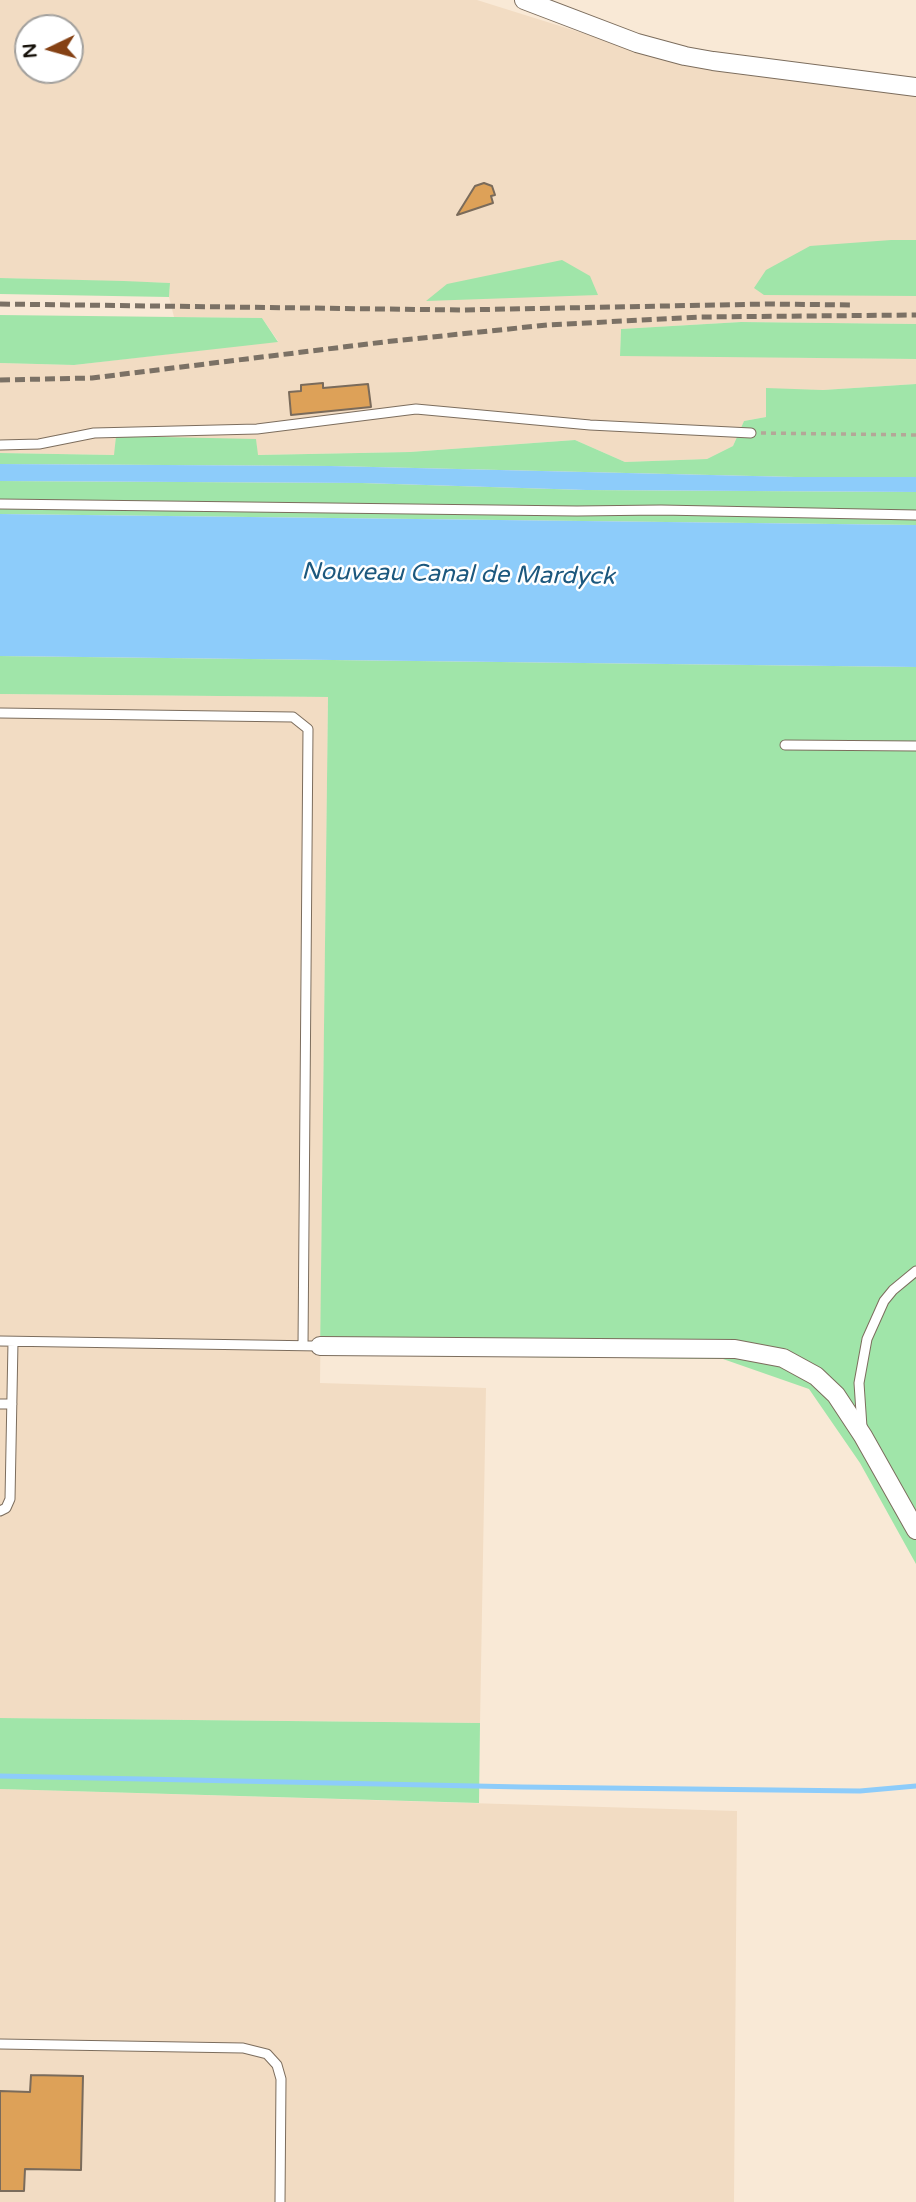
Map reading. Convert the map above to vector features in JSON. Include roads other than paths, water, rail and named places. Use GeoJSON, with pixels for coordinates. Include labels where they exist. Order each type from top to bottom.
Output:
{"type":"FeatureCollection","features":[{"type":"Feature","properties":{"kind":"street"},"geometry":{"type":"LineString","coordinates":[[524,0],[638,43],[685,56],[916,87]]}},
{"type":"Feature","properties":{"kind":"street"},"geometry":{"type":"LineString","coordinates":[[312,1345],[735,1349],[768,1354],[794,1362],[816,1376],[836,1395],[863,1436],[916,1530]]}},
{"type":"Feature","properties":{"kind":"lane"},"geometry":{"type":"LineString","coordinates":[[0,445],[39,444],[94,433],[271,428],[416,409],[583,424],[751,432]]}},
{"type":"Feature","properties":{"kind":"lane"},"geometry":{"type":"LineString","coordinates":[[0,504],[916,515]]}},
{"type":"Feature","properties":{"kind":"lane"},"geometry":{"type":"LineString","coordinates":[[0,713],[293,717],[308,729],[312,1345],[0,1341]]}},
{"type":"Feature","properties":{"kind":"lane"},"geometry":{"type":"LineString","coordinates":[[785,745],[916,746]]}},
{"type":"Feature","properties":{"kind":"lane"},"geometry":{"type":"LineString","coordinates":[[863,1436],[859,1383],[867,1339],[884,1301],[916,1271]]}},
{"type":"Feature","properties":{"kind":"lane"},"geometry":{"type":"LineString","coordinates":[[0,1511],[6,1508],[10,1499],[13,1342]]}},
{"type":"Feature","properties":{"kind":"lane"},"geometry":{"type":"LineString","coordinates":[[0,1404],[12,1404]]}},
{"type":"Feature","properties":{"kind":"lane"},"geometry":{"type":"LineString","coordinates":[[0,2044],[243,2048],[267,2054],[277,2065],[281,2079],[280,2202]]}},
{"type":"Feature","properties":{"kind":"water"},"geometry":{"type":"Polygon","coordinates":[[[0,464],[331,466],[795,477],[916,477],[916,492],[586,490],[362,483],[0,481],[0,464]]]}},
{"type":"Feature","properties":{"kind":"water","name":"Nouveau Canal de Mardyck"},"geometry":{"type":"Polygon","coordinates":[[[0,514],[916,525],[916,667],[0,656],[0,514]]]}},
{"type":"Feature","properties":{"kind":"waterway"},"geometry":{"type":"LineString","coordinates":[[0,1776],[860,1791],[916,1786]]}},
{"type":"Feature","properties":{"kind":"railway"},"geometry":{"type":"LineString","coordinates":[[0,304],[460,310],[854,305]]}},
{"type":"Feature","properties":{"kind":"railway"},"geometry":{"type":"LineString","coordinates":[[0,380],[92,378],[547,325],[700,317],[916,315]]}}]}
